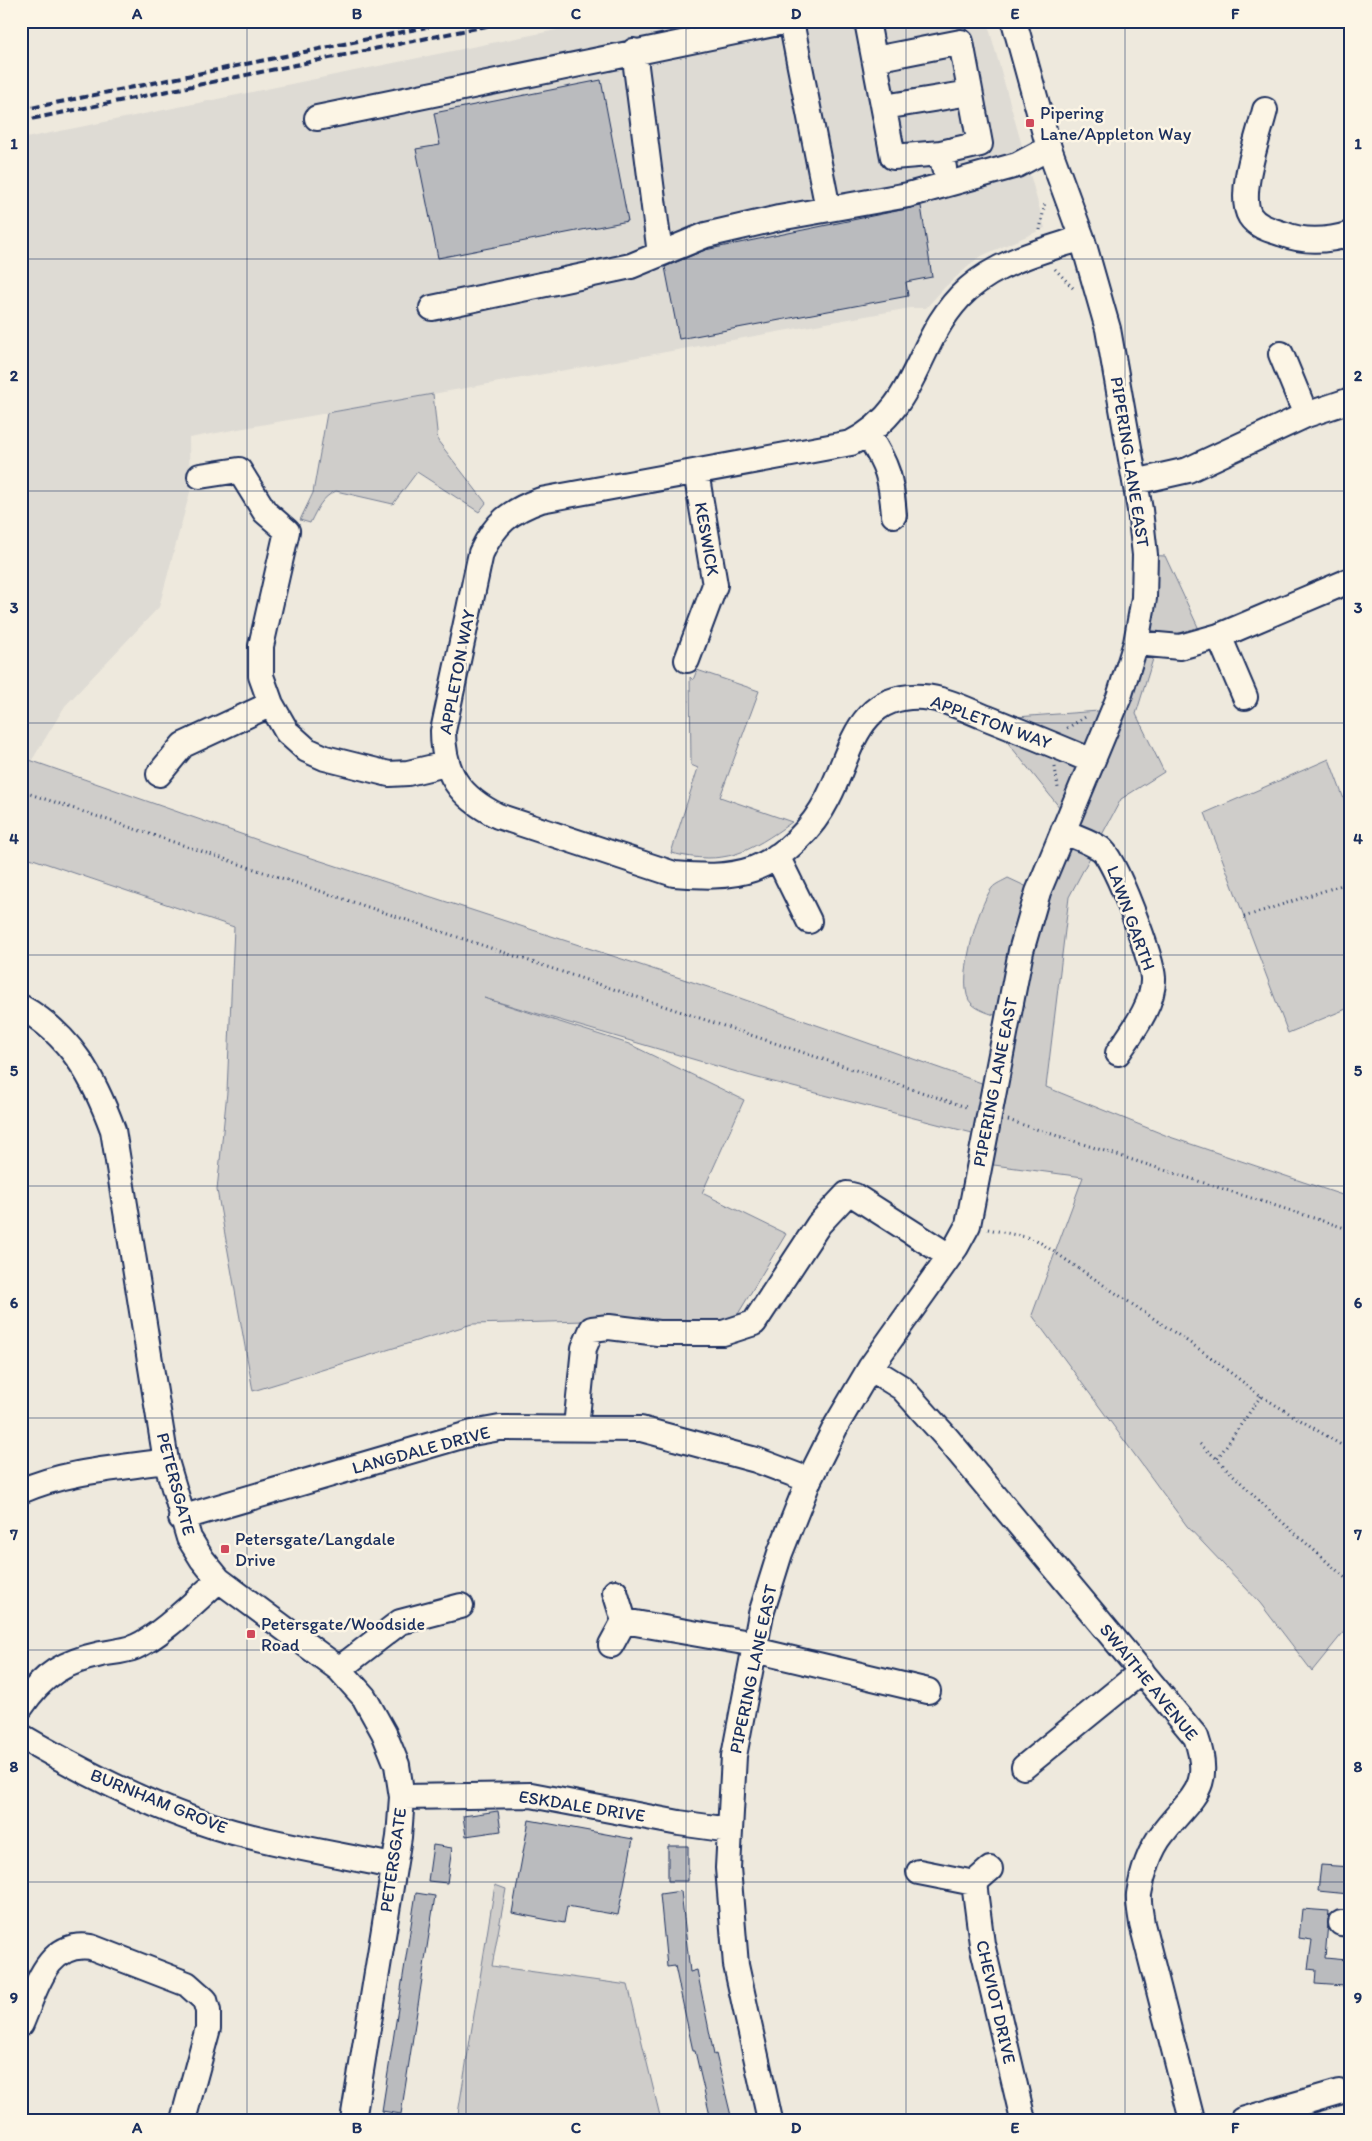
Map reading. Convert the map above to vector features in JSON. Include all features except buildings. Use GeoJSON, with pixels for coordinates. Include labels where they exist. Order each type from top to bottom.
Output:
{"type":"FeatureCollection","features":[{"type":"Feature","properties":{"kind":"street"},"geometry":{"type":"LineString","coordinates":[[317,118],[634,51],[790,21],[828,209]]}},
{"type":"Feature","properties":{"kind":"street"},"geometry":{"type":"LineString","coordinates":[[868,21],[875,60],[894,157],[940,153],[980,144],[960,42],[875,60]]}},
{"type":"Feature","properties":{"kind":"street","name":"PIPERING LANE EAST"},"geometry":{"type":"LineString","coordinates":[[770,2120],[736,1965],[728,1868],[734,1756],[761,1614],[780,1553],[809,1480],[837,1424],[870,1368],[949,1256],[968,1225],[1021,951],[1038,892],[1118,697],[1136,643],[1144,598],[1145,556],[1135,482],[1108,329],[1082,238],[1049,148],[1014,21]]}},
{"type":"Feature","properties":{"kind":"street"},"geometry":{"type":"LineString","coordinates":[[634,51],[660,254]]}},
{"type":"Feature","properties":{"kind":"street"},"geometry":{"type":"LineString","coordinates":[[884,107],[970,93]]}},
{"type":"Feature","properties":{"kind":"street"},"geometry":{"type":"LineString","coordinates":[[1265,110],[1247,184],[1246,203],[1250,215],[1259,226],[1293,238],[1315,241],[1335,239],[1351,234]]}},
{"type":"Feature","properties":{"kind":"street"},"geometry":{"type":"LineString","coordinates":[[432,308],[631,266],[706,235],[828,209],[908,195],[1017,165],[1049,148]]}},
{"type":"Feature","properties":{"kind":"street"},"geometry":{"type":"LineString","coordinates":[[940,153],[948,184]]}},
{"type":"Feature","properties":{"kind":"street","name":"APPLETON WAY"},"geometry":{"type":"LineString","coordinates":[[1082,238],[1012,261],[985,276],[967,289],[951,308],[929,341],[898,406],[868,435],[851,443],[541,500],[519,508],[501,521],[489,537],[481,553],[444,731],[443,748],[446,764],[464,794],[478,806],[498,816],[674,874],[728,875],[753,868],[778,856],[801,837],[818,816],[829,797],[854,737],[863,722],[878,707],[891,700],[906,697],[932,699],[954,705],[1092,761]]}},
{"type":"Feature","properties":{"kind":"street"},"geometry":{"type":"LineString","coordinates":[[1281,354],[1306,415]]}},
{"type":"Feature","properties":{"kind":"street"},"geometry":{"type":"LineString","coordinates":[[1135,482],[1188,470],[1306,415],[1351,400]]}},
{"type":"Feature","properties":{"kind":"street"},"geometry":{"type":"LineString","coordinates":[[868,435],[888,468],[892,483],[894,516]]}},
{"type":"Feature","properties":{"kind":"street"},"geometry":{"type":"LineString","coordinates":[[200,476],[239,470],[265,512],[287,532],[261,646],[261,676],[271,704],[287,732],[307,750],[325,758],[389,774],[408,773],[446,764]]}},
{"type":"Feature","properties":{"kind":"street","name":"KESWICK"},"geometry":{"type":"LineString","coordinates":[[687,660],[715,585],[696,472]]}},
{"type":"Feature","properties":{"kind":"street"},"geometry":{"type":"LineString","coordinates":[[1136,643],[1180,647],[1219,636],[1351,580]]}},
{"type":"Feature","properties":{"kind":"street"},"geometry":{"type":"LineString","coordinates":[[1219,636],[1248,702]]}},
{"type":"Feature","properties":{"kind":"street"},"geometry":{"type":"LineString","coordinates":[[159,774],[183,745],[271,704]]}},
{"type":"Feature","properties":{"kind":"street","name":"LAWN GARTH"},"geometry":{"type":"LineString","coordinates":[[1063,831],[1102,849],[1114,865],[1148,958],[1153,979],[1149,997],[1144,1011],[1118,1053]]}},
{"type":"Feature","properties":{"kind":"street"},"geometry":{"type":"LineString","coordinates":[[778,856],[809,921]]}},
{"type":"Feature","properties":{"kind":"street","name":"PETERSGATE"},"geometry":{"type":"LineString","coordinates":[[21,1007],[56,1030],[87,1071],[101,1097],[113,1130],[166,1461],[189,1538],[202,1559],[219,1580],[339,1669],[364,1697],[384,1733],[397,1765],[402,1797],[399,1837],[353,2120]]}},
{"type":"Feature","properties":{"kind":"street"},"geometry":{"type":"LineString","coordinates":[[576,1427],[584,1348],[592,1328],[609,1327],[658,1334],[723,1333],[754,1323],[818,1224],[847,1194],[855,1196],[949,1256]]}},
{"type":"Feature","properties":{"kind":"street","name":"SWAITHE AVENUE"},"geometry":{"type":"LineString","coordinates":[[870,1368],[902,1388],[946,1437],[1196,1737],[1203,1757],[1202,1780],[1189,1805],[1162,1834],[1146,1865],[1138,1895],[1142,1924],[1192,2120]]}},
{"type":"Feature","properties":{"kind":"street","name":"LANGDALE DRIVE"},"geometry":{"type":"LineString","coordinates":[[182,1518],[472,1433],[500,1428],[576,1427],[641,1429],[756,1460],[809,1480]]}},
{"type":"Feature","properties":{"kind":"street"},"geometry":{"type":"LineString","coordinates":[[21,1491],[80,1474],[166,1461]]}},
{"type":"Feature","properties":{"kind":"street"},"geometry":{"type":"LineString","coordinates":[[21,1707],[31,1692],[48,1675],[67,1663],[135,1647],[155,1634],[219,1580]]}},
{"type":"Feature","properties":{"kind":"street"},"geometry":{"type":"LineString","coordinates":[[611,1645],[624,1621],[615,1592]]}},
{"type":"Feature","properties":{"kind":"street"},"geometry":{"type":"LineString","coordinates":[[339,1669],[400,1622],[461,1606]]}},
{"type":"Feature","properties":{"kind":"street"},"geometry":{"type":"LineString","coordinates":[[624,1621],[754,1647],[928,1691]]}},
{"type":"Feature","properties":{"kind":"street"},"geometry":{"type":"LineString","coordinates":[[1024,1767],[1142,1671]]}},
{"type":"Feature","properties":{"kind":"street","name":"BURNHAM GROVE"},"geometry":{"type":"LineString","coordinates":[[21,1736],[61,1759],[122,1789],[232,1832],[393,1866]]}},
{"type":"Feature","properties":{"kind":"street","name":"ESKDALE DRIVE"},"geometry":{"type":"LineString","coordinates":[[402,1797],[531,1795],[679,1823],[730,1830]]}},
{"type":"Feature","properties":{"kind":"street","name":"CHEVIOT DRIVE"},"geometry":{"type":"LineString","coordinates":[[919,1872],[982,1876],[982,1944],[1023,2120]]}},
{"type":"Feature","properties":{"kind":"street"},"geometry":{"type":"LineString","coordinates":[[21,2024],[46,1968],[55,1955],[78,1945],[91,1947],[187,1984],[205,2000],[208,2011],[208,2028],[183,2120]]}},
{"type":"Feature","properties":{"kind":"street"},"geometry":{"type":"LineString","coordinates":[[1242,2120],[1339,2092]]}},
{"type":"Feature","properties":{"kind":"path"},"geometry":{"type":"LineString","coordinates":[[1043,194],[1046,203],[1039,228],[1044,257],[1074,289]]}},
{"type":"Feature","properties":{"kind":"path"},"geometry":{"type":"LineString","coordinates":[[1058,791],[1055,764],[1058,747],[1066,729],[1086,718],[1090,710]]}},
{"type":"Feature","properties":{"kind":"path"},"geometry":{"type":"LineString","coordinates":[[21,791],[988,1114],[1351,1230]]}},
{"type":"Feature","properties":{"kind":"path"},"geometry":{"type":"LineString","coordinates":[[1244,916],[1351,882]]}},
{"type":"Feature","properties":{"kind":"path"},"geometry":{"type":"LineString","coordinates":[[968,1225],[1036,1238],[1205,1353],[1261,1396],[1351,1451]]}},
{"type":"Feature","properties":{"kind":"path"},"geometry":{"type":"LineString","coordinates":[[1217,1459],[1261,1396]]}},
{"type":"Feature","properties":{"kind":"path"},"geometry":{"type":"LineString","coordinates":[[1200,1444],[1271,1512],[1351,1582]]}},
{"type":"Feature","properties":{"kind":"shaded area"},"geometry":{"type":"Polygon","coordinates":[[[600,21],[987,21],[1045,228],[979,257],[945,287],[926,308],[910,308],[189,438],[190,492],[159,607],[65,706],[32,760],[21,757],[21,139],[600,21]]]}},
{"type":"Feature","properties":{"kind":"shaded area"},"geometry":{"type":"Polygon","coordinates":[[[433,394],[438,441],[486,503],[479,512],[417,472],[393,504],[336,491],[323,500],[310,523],[300,520],[313,493],[327,413],[433,394]]]}},
{"type":"Feature","properties":{"kind":"shaded area"},"geometry":{"type":"Polygon","coordinates":[[[1145,555],[1165,556],[1204,640],[1157,646],[1136,714],[1164,772],[1121,799],[1069,897],[1046,1087],[1170,1137],[1351,1198],[1351,1623],[1312,1671],[1260,1603],[1187,1526],[1032,1315],[1083,1177],[979,1163],[984,1136],[754,1077],[484,998],[629,1044],[744,1100],[702,1193],[786,1234],[732,1324],[586,1321],[472,1324],[253,1391],[217,1190],[227,1092],[234,927],[21,855],[21,757],[275,846],[717,990],[993,1087],[1007,1019],[979,1009],[972,1004],[967,995],[967,965],[975,928],[986,897],[997,884],[1008,878],[1038,892],[1068,818],[989,719],[1113,710],[1145,555]]]}},
{"type":"Feature","properties":{"kind":"shaded area"},"geometry":{"type":"Polygon","coordinates":[[[697,670],[759,691],[720,797],[792,822],[749,849],[722,857],[690,857],[671,853],[698,768],[691,765],[690,677],[693,680],[697,670]]]}},
{"type":"Feature","properties":{"kind":"shaded area"},"geometry":{"type":"Polygon","coordinates":[[[1329,759],[1351,818],[1351,1007],[1288,1033],[1205,813],[1329,759]]]}},
{"type":"Feature","properties":{"kind":"shaded area"},"geometry":{"type":"Polygon","coordinates":[[[495,1885],[506,1889],[492,1966],[628,1985],[661,2120],[457,2120],[495,1885]]]}},
{"type":"Feature","properties":{"kind":"railway"},"geometry":{"type":"LineString","coordinates":[[21,110],[456,21]]}},
{"type":"Feature","properties":{"kind":"railway"},"geometry":{"type":"LineString","coordinates":[[21,121],[511,21]]}},
{"type":"Feature","properties":{"kind":"place","name":"Pipering Lane/Appleton Way"},"geometry":{"type":"Point","coordinates":[1030,123]}},
{"type":"Feature","properties":{"kind":"place","name":"Petersgate/Langdale Drive"},"geometry":{"type":"Point","coordinates":[225,1549]}},
{"type":"Feature","properties":{"kind":"place","name":"Petersgate/Woodside Road"},"geometry":{"type":"Point","coordinates":[251,1634]}}]}
